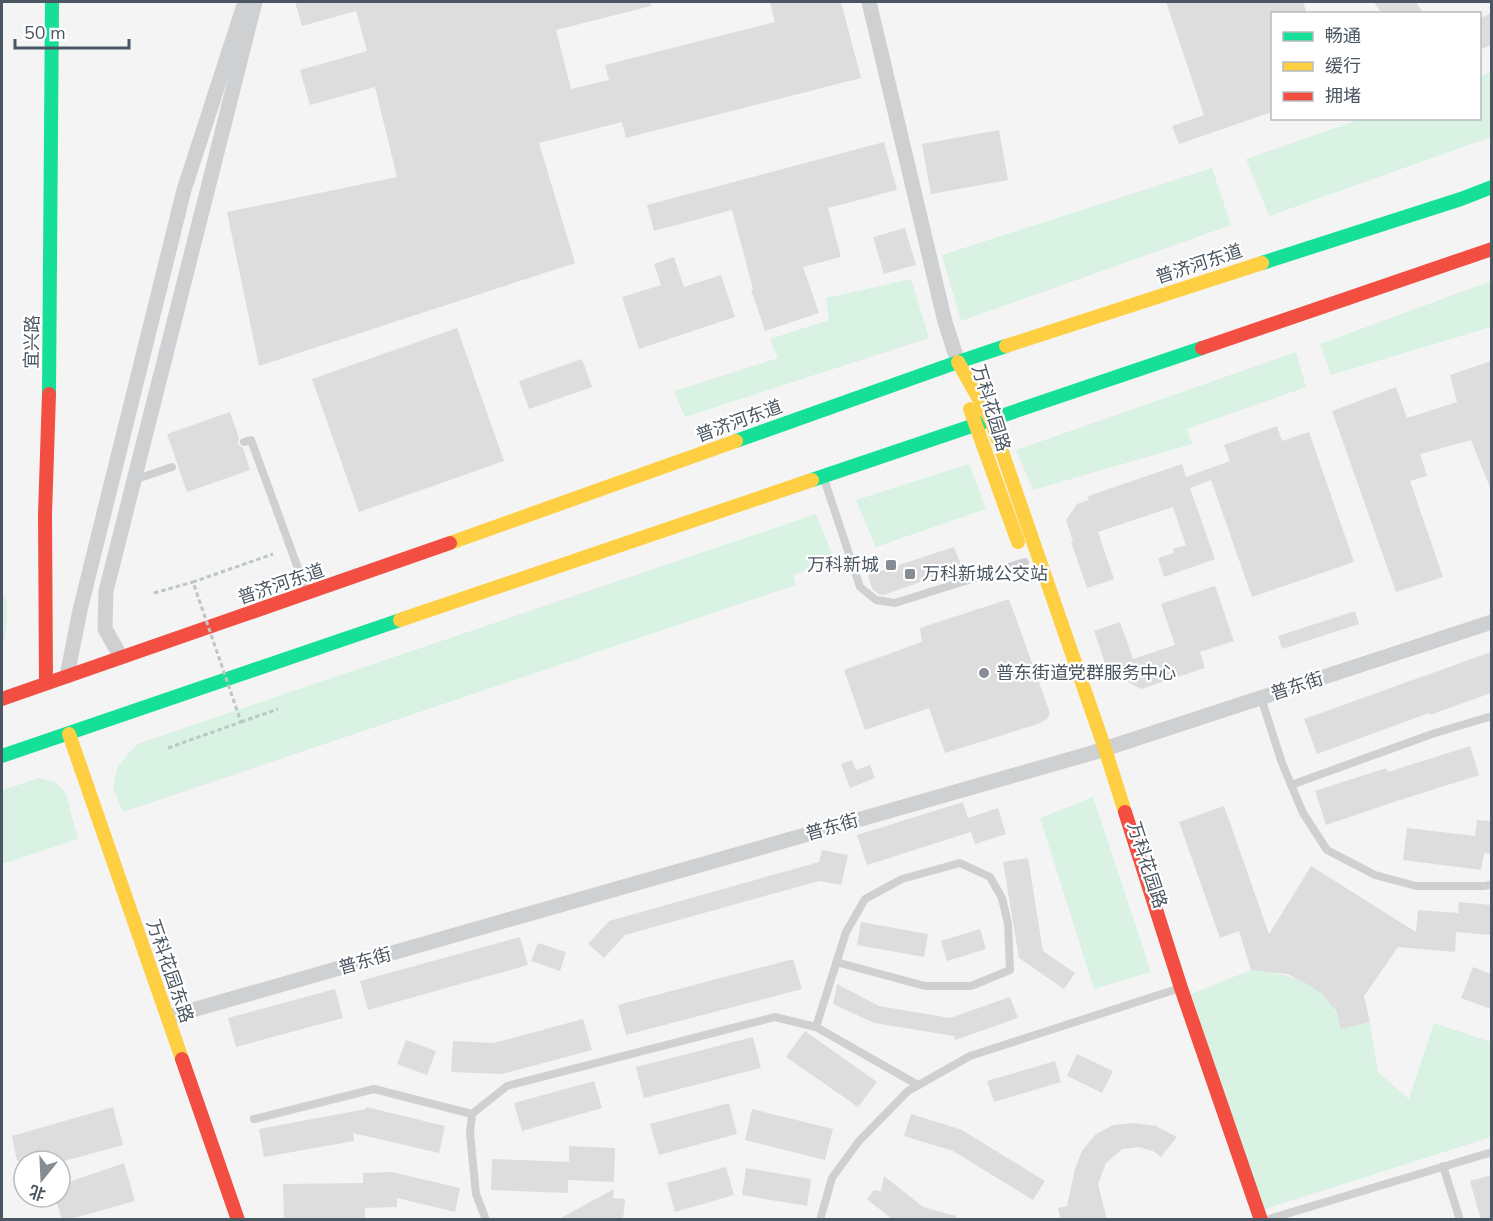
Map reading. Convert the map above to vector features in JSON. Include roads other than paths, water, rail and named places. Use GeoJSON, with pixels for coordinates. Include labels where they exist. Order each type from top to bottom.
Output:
{"type":"FeatureCollection","features":[{"type":"Feature","properties":{"kind":"main road","name":"宜兴路"},"geometry":{"type":"LineString","coordinates":[[46,683],[45,514],[50,357],[52,2]]}},
{"type":"Feature","properties":{"kind":"main road","name":"普济河东道"},"geometry":{"type":"LineString","coordinates":[[2,699],[308,594],[958,362],[1461,199],[1491,187]]}},
{"type":"Feature","properties":{"kind":"main road"},"geometry":{"type":"LineString","coordinates":[[2,756],[1491,249]]}},
{"type":"Feature","properties":{"kind":"main road","name":"万科花园路"},"geometry":{"type":"LineString","coordinates":[[958,362],[992,420],[1039,557],[1095,752],[1176,990],[1247,1220]]}},
{"type":"Feature","properties":{"kind":"main road","name":"万科花园路"},"geometry":{"type":"LineString","coordinates":[[958,362],[975,425],[1027,568]]}},
{"type":"Feature","properties":{"kind":"main road"},"geometry":{"type":"LineString","coordinates":[[1027,568],[1039,557]]}},
{"type":"Feature","properties":{"kind":"main road","name":"万科花园东路"},"geometry":{"type":"LineString","coordinates":[[69,734],[238,1220]]}},
{"type":"Feature","properties":{"kind":"main road","name":"万科花园路"},"geometry":{"type":"LineString","coordinates":[[1107,798],[1261,1220]]}},
{"type":"Feature","properties":{"kind":"street"},"geometry":{"type":"LineString","coordinates":[[67,676],[80,610],[184,190],[245,2]]}},
{"type":"Feature","properties":{"kind":"street"},"geometry":{"type":"LineString","coordinates":[[121,657],[105,629],[105,591],[255,2]]}},
{"type":"Feature","properties":{"kind":"street"},"geometry":{"type":"LineString","coordinates":[[869,2],[945,322],[958,362]]}},
{"type":"Feature","properties":{"kind":"street","name":"普东街"},"geometry":{"type":"LineString","coordinates":[[168,1017],[1095,752],[1491,622]]}},
{"type":"Feature","properties":{"kind":"lane"},"geometry":{"type":"LineString","coordinates":[[244,442],[252,440],[308,594]]}},
{"type":"Feature","properties":{"kind":"lane"},"geometry":{"type":"LineString","coordinates":[[134,481],[172,467]]}},
{"type":"Feature","properties":{"kind":"lane"},"geometry":{"type":"LineString","coordinates":[[822,476],[860,587],[876,600],[895,603],[1027,568]]}},
{"type":"Feature","properties":{"kind":"lane"},"geometry":{"type":"LineString","coordinates":[[1261,698],[1282,764],[1303,813],[1328,850],[1375,875],[1416,886],[1485,886],[1491,884]]}},
{"type":"Feature","properties":{"kind":"lane"},"geometry":{"type":"LineString","coordinates":[[1291,785],[1435,733],[1491,716]]}},
{"type":"Feature","properties":{"kind":"lane"},"geometry":{"type":"LineString","coordinates":[[816,1027],[836,962],[846,932],[865,899],[902,879],[960,863],[990,877],[1002,898],[1008,924],[1010,970],[971,986],[925,986],[836,962]]}},
{"type":"Feature","properties":{"kind":"lane"},"geometry":{"type":"LineString","coordinates":[[820,1220],[832,1178],[859,1141],[908,1091],[970,1056],[1176,990]]}},
{"type":"Feature","properties":{"kind":"lane"},"geometry":{"type":"LineString","coordinates":[[486,1220],[476,1194],[470,1133],[472,1114],[507,1086],[775,1017],[816,1027],[918,1085]]}},
{"type":"Feature","properties":{"kind":"lane"},"geometry":{"type":"LineString","coordinates":[[255,1119],[374,1089],[472,1114]]}},
{"type":"Feature","properties":{"kind":"lane"},"geometry":{"type":"LineString","coordinates":[[1266,1220],[1491,1152]]}},
{"type":"Feature","properties":{"kind":"lane"},"geometry":{"type":"LineString","coordinates":[[1443,1166],[1460,1220]]}},
{"type":"Feature","properties":{"kind":"place","name":"万科新城"},"geometry":{"type":"Point","coordinates":[891,565]}},
{"type":"Feature","properties":{"kind":"place","name":"万科新城公交站"},"geometry":{"type":"Point","coordinates":[910,574]}},
{"type":"Feature","properties":{"kind":"place","name":"普东街道党群服务中心"},"geometry":{"type":"Point","coordinates":[984,673]}}]}
